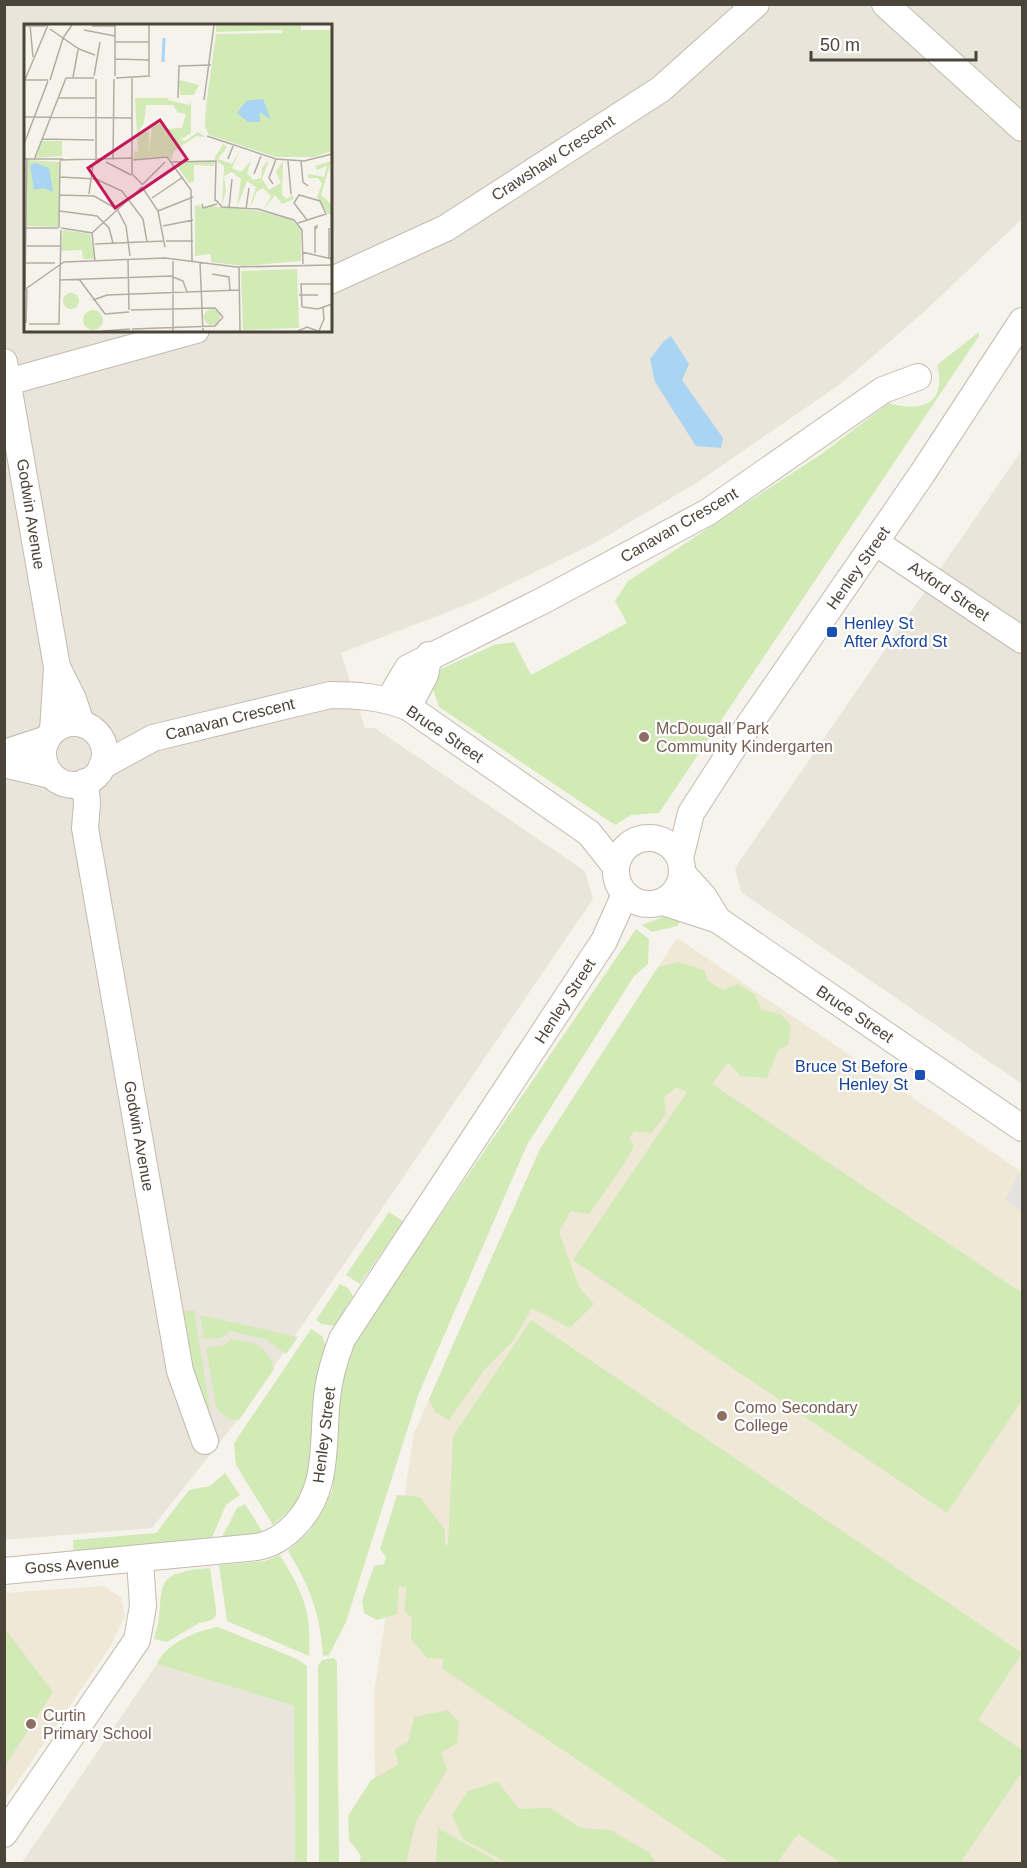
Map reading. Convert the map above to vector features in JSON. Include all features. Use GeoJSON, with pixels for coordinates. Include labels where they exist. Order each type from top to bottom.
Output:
{"type":"FeatureCollection","features":[{"type":"Feature","properties":{"kind":"street","name":"Crawshaw Crescent"},"geometry":{"type":"LineString","coordinates":[[332,280],[446,228],[661,89],[756,4]]}},
{"type":"Feature","properties":{"kind":"street"},"geometry":{"type":"LineString","coordinates":[[885,4],[1023,128]]}},
{"type":"Feature","properties":{"kind":"street","name":"Henley Street"},"geometry":{"type":"LineString","coordinates":[[681,866],[691,813],[1023,321]]}},
{"type":"Feature","properties":{"kind":"street"},"geometry":{"type":"LineString","coordinates":[[6,376],[188,332]]}},
{"type":"Feature","properties":{"kind":"street","name":"Godwin Avenue"},"geometry":{"type":"LineString","coordinates":[[6,376],[57,667],[50,735]]}},
{"type":"Feature","properties":{"kind":"street","name":"Canavan Crescent"},"geometry":{"type":"LineString","coordinates":[[75,776],[153,738],[330,695],[358,695],[398,704],[425,675],[429,655],[546,599],[708,512],[883,390],[918,377]]}},
{"type":"Feature","properties":{"kind":"street","name":"Axford Street"},"geometry":{"type":"LineString","coordinates":[[875,542],[1023,640]]}},
{"type":"Feature","properties":{"kind":"street","name":"Godwin Avenue"},"geometry":{"type":"LineString","coordinates":[[57,667],[90,730]]}},
{"type":"Feature","properties":{"kind":"street","name":"Bruce Street"},"geometry":{"type":"LineString","coordinates":[[398,704],[589,833],[616,867]]}},
{"type":"Feature","properties":{"kind":"street","name":"Canavan Crescent"},"geometry":{"type":"LineString","coordinates":[[4,753],[50,735],[71,723],[90,730],[153,738]]}},
{"type":"Feature","properties":{"kind":"street"},"geometry":{"type":"LineString","coordinates":[[75,776],[104,746],[90,730]]}},
{"type":"Feature","properties":{"kind":"street"},"geometry":{"type":"LineString","coordinates":[[50,735],[43,758],[75,776]]}},
{"type":"Feature","properties":{"kind":"street"},"geometry":{"type":"LineString","coordinates":[[4,764],[75,776]]}},
{"type":"Feature","properties":{"kind":"street","name":"Godwin Avenue"},"geometry":{"type":"LineString","coordinates":[[75,776],[180,1371],[205,1441]]}},
{"type":"Feature","properties":{"kind":"street","name":"Henley Street"},"geometry":{"type":"LineString","coordinates":[[637,841],[691,813]]}},
{"type":"Feature","properties":{"kind":"street","name":"Bruce Street"},"geometry":{"type":"LineString","coordinates":[[589,833],[637,841]]}},
{"type":"Feature","properties":{"kind":"street"},"geometry":{"type":"LineString","coordinates":[[637,841],[666,841],[675,849],[681,866],[680,886],[645,900],[617,879],[616,867],[637,841]]}},
{"type":"Feature","properties":{"kind":"street","name":"Bruce Street"},"geometry":{"type":"LineString","coordinates":[[681,866],[718,920]]}},
{"type":"Feature","properties":{"kind":"street","name":"Henley Street"},"geometry":{"type":"LineString","coordinates":[[140,1560],[267,1545],[288,1532],[302,1517],[317,1493],[321,1476],[327,1397],[333,1362],[342,1339],[604,941],[645,900]]}},
{"type":"Feature","properties":{"kind":"street","name":"Bruce Street"},"geometry":{"type":"LineString","coordinates":[[645,900],[718,920],[1023,1128]]}},
{"type":"Feature","properties":{"kind":"street"},"geometry":{"type":"LineString","coordinates":[[4,1834],[137,1640],[143,1606],[140,1560]]}},
{"type":"Feature","properties":{"kind":"street","name":"Goss Avenue"},"geometry":{"type":"LineString","coordinates":[[4,1570],[140,1560]]}},
{"type":"Feature","properties":{"kind":"shaded area"},"geometry":{"type":"Polygon","coordinates":[[[5,5],[1022,5],[1022,219],[925,311],[843,382],[701,480],[595,543],[471,603],[341,653],[365,728],[375,728],[585,871],[593,899],[239,1418],[152,1528],[5,1540],[5,5]]]}},
{"type":"Feature","properties":{"kind":"shaded area"},"geometry":{"type":"Polygon","coordinates":[[[1022,450],[1022,1084],[741,892],[735,868],[1022,450]]]}},
{"type":"Feature","properties":{"kind":"shaded area","name":"Como Secondary College"},"geometry":{"type":"Polygon","coordinates":[[[677,938],[1022,1172],[1022,1863],[376,1864],[374,1693],[414,1433],[540,1149],[677,938]]]}},
{"type":"Feature","properties":{"kind":"shaded area"},"geometry":{"type":"Polygon","coordinates":[[[1019,1173],[1022,1176],[1022,1212],[1005,1200],[1019,1173]]]}},
{"type":"Feature","properties":{"kind":"shaded area","name":"Curtin Primary School"},"geometry":{"type":"Polygon","coordinates":[[[104,1586],[121,1598],[125,1616],[110,1647],[5,1800],[5,1593],[104,1586]]]}},
{"type":"Feature","properties":{"kind":"shaded area"},"geometry":{"type":"Polygon","coordinates":[[[157,1664],[294,1706],[295,1863],[21,1864],[157,1664]]]}},
{"type":"Feature","properties":{"kind":"green space"},"geometry":{"type":"Polygon","coordinates":[[[979,332],[979,336],[659,813],[631,815],[615,825],[439,707],[433,689],[441,669],[494,645],[514,642],[531,675],[627,623],[615,601],[628,581],[820,455],[889,403],[912,407],[930,402],[939,388],[937,365],[979,332]]]}},
{"type":"Feature","properties":{"kind":"green space"},"geometry":{"type":"Polygon","coordinates":[[[668,915],[682,920],[677,926],[652,932],[642,925],[668,915]]]}},
{"type":"Feature","properties":{"kind":"green space"},"geometry":{"type":"Polygon","coordinates":[[[636,929],[649,939],[648,964],[634,976],[527,1145],[419,1393],[346,1622],[329,1655],[323,1656],[313,1601],[288,1551],[310,1531],[332,1491],[344,1370],[354,1342],[636,929]]]}},
{"type":"Feature","properties":{"kind":"green space"},"geometry":{"type":"Polygon","coordinates":[[[679,962],[704,970],[708,981],[723,990],[738,984],[754,994],[762,1010],[780,1014],[791,1025],[788,1045],[778,1050],[767,1078],[740,1076],[728,1062],[712,1084],[1022,1293],[1022,1400],[947,1513],[573,1260],[687,1092],[677,1087],[664,1097],[666,1114],[651,1133],[634,1131],[629,1138],[634,1146],[589,1214],[571,1211],[559,1232],[579,1287],[594,1304],[570,1328],[532,1308],[513,1341],[485,1369],[449,1420],[435,1412],[429,1399],[540,1149],[658,967],[679,962]]]}},
{"type":"Feature","properties":{"kind":"green space"},"geometry":{"type":"Polygon","coordinates":[[[389,1212],[403,1221],[360,1284],[346,1275],[389,1212]]]}},
{"type":"Feature","properties":{"kind":"green space"},"geometry":{"type":"Polygon","coordinates":[[[340,1284],[348,1288],[353,1296],[335,1326],[322,1324],[316,1320],[340,1284]]]}},
{"type":"Feature","properties":{"kind":"green space"},"geometry":{"type":"Polygon","coordinates":[[[194,1310],[210,1410],[199,1395],[177,1312],[194,1310]]]}},
{"type":"Feature","properties":{"kind":"green space"},"geometry":{"type":"Polygon","coordinates":[[[200,1315],[298,1337],[286,1354],[265,1339],[231,1331],[221,1338],[204,1339],[200,1315]]]}},
{"type":"Feature","properties":{"kind":"green space"},"geometry":{"type":"Polygon","coordinates":[[[531,1320],[1022,1653],[978,1720],[1022,1750],[1022,1772],[960,1863],[841,1863],[798,1834],[777,1863],[730,1863],[443,1669],[443,1659],[427,1658],[411,1639],[412,1618],[404,1611],[407,1588],[399,1586],[397,1614],[377,1620],[364,1613],[362,1601],[374,1566],[384,1564],[386,1557],[380,1549],[397,1495],[420,1497],[445,1530],[445,1544],[448,1546],[453,1436],[531,1320]]]}},
{"type":"Feature","properties":{"kind":"green space"},"geometry":{"type":"Polygon","coordinates":[[[311,1329],[322,1336],[326,1348],[310,1471],[300,1497],[273,1525],[236,1465],[234,1443],[311,1329]]]}},
{"type":"Feature","properties":{"kind":"green space"},"geometry":{"type":"Polygon","coordinates":[[[231,1339],[253,1343],[263,1349],[274,1369],[239,1420],[229,1420],[216,1407],[206,1348],[224,1345],[231,1339]]]}},
{"type":"Feature","properties":{"kind":"green space"},"geometry":{"type":"Polygon","coordinates":[[[225,1473],[240,1495],[226,1505],[210,1542],[74,1556],[73,1540],[156,1533],[189,1490],[210,1486],[225,1473]]]}},
{"type":"Feature","properties":{"kind":"green space"},"geometry":{"type":"Polygon","coordinates":[[[245,1504],[262,1531],[250,1537],[221,1539],[237,1508],[245,1504]]]}},
{"type":"Feature","properties":{"kind":"green space"},"geometry":{"type":"Polygon","coordinates":[[[280,1555],[295,1580],[304,1603],[309,1627],[309,1656],[227,1621],[219,1565],[265,1561],[280,1555]]]}},
{"type":"Feature","properties":{"kind":"green space"},"geometry":{"type":"Polygon","coordinates":[[[210,1568],[216,1615],[212,1620],[199,1623],[167,1642],[154,1639],[162,1588],[167,1580],[189,1571],[210,1568]]]}},
{"type":"Feature","properties":{"kind":"green space"},"geometry":{"type":"Polygon","coordinates":[[[218,1627],[297,1659],[307,1666],[307,1863],[295,1863],[294,1706],[157,1664],[174,1644],[200,1632],[218,1627]]]}},
{"type":"Feature","properties":{"kind":"green space"},"geometry":{"type":"Polygon","coordinates":[[[5,1629],[53,1692],[5,1766],[5,1629]]]}},
{"type":"Feature","properties":{"kind":"green space"},"geometry":{"type":"Polygon","coordinates":[[[334,1658],[337,1663],[339,1863],[319,1863],[318,1666],[322,1660],[334,1658]]]}},
{"type":"Feature","properties":{"kind":"green space"},"geometry":{"type":"Polygon","coordinates":[[[448,1710],[459,1723],[457,1743],[441,1753],[447,1770],[416,1822],[406,1863],[359,1863],[361,1856],[349,1840],[348,1816],[371,1780],[398,1765],[395,1749],[408,1742],[414,1717],[448,1710]]]}},
{"type":"Feature","properties":{"kind":"green space"},"geometry":{"type":"Polygon","coordinates":[[[498,1782],[519,1809],[550,1808],[581,1828],[610,1830],[649,1852],[656,1863],[507,1863],[463,1839],[452,1815],[468,1791],[498,1782]]]}},
{"type":"Feature","properties":{"kind":"green space"},"geometry":{"type":"Polygon","coordinates":[[[438,1828],[500,1863],[436,1863],[438,1828]]]}},
{"type":"Feature","properties":{"kind":"water"},"geometry":{"type":"Polygon","coordinates":[[[671,336],[689,364],[682,380],[723,438],[721,448],[696,446],[655,382],[650,359],[671,336]]]}},
{"type":"Feature","properties":{"kind":"place","name":"Henley St After Axford St"},"geometry":{"type":"Point","coordinates":[832,632]}},
{"type":"Feature","properties":{"kind":"place","name":"McDougall Park Community Kindergarten"},"geometry":{"type":"Point","coordinates":[644,737]}},
{"type":"Feature","properties":{"kind":"place","name":"Bruce St Before Henley St"},"geometry":{"type":"Point","coordinates":[920,1075]}},
{"type":"Feature","properties":{"kind":"place","name":"Como Secondary College"},"geometry":{"type":"Point","coordinates":[722,1416]}},
{"type":"Feature","properties":{"kind":"place","name":"Curtin Primary School"},"geometry":{"type":"Point","coordinates":[31,1724]}}]}
